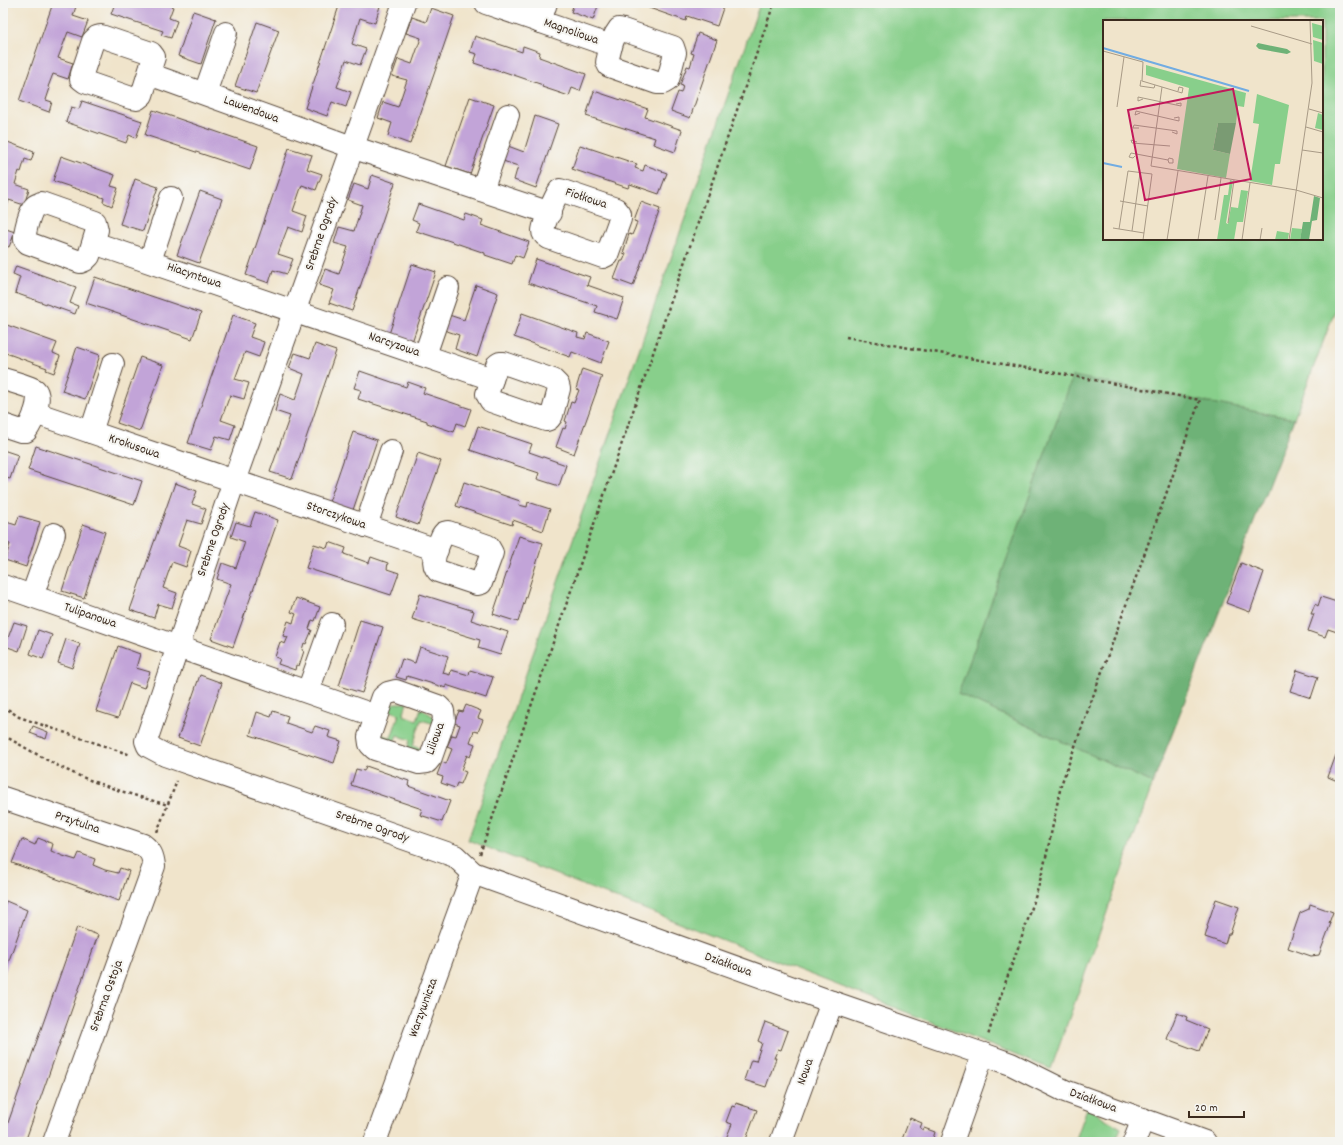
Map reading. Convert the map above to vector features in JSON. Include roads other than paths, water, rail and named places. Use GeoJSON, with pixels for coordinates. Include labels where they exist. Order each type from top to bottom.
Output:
{"type":"FeatureCollection","features":[{"type":"Feature","properties":{"kind":"street","name":"Srebrne Ogrody"},"geometry":{"type":"LineString","coordinates":[[404,3],[234,481],[146,741],[148,746],[161,753],[455,856],[473,873]]}},
{"type":"Feature","properties":{"kind":"street","name":"Magnoliowa"},"geometry":{"type":"LineString","coordinates":[[486,3],[543,12],[611,46]]}},
{"type":"Feature","properties":{"kind":"street"},"geometry":{"type":"LineString","coordinates":[[205,93],[226,33]]}},
{"type":"Feature","properties":{"kind":"street","name":"Lawendowa"},"geometry":{"type":"LineString","coordinates":[[149,74],[352,147]]}},
{"type":"Feature","properties":{"kind":"street"},"geometry":{"type":"LineString","coordinates":[[482,190],[508,115]]}},
{"type":"Feature","properties":{"kind":"street","name":"Fiołkowa"},"geometry":{"type":"LineString","coordinates":[[352,147],[550,213]]}},
{"type":"Feature","properties":{"kind":"street"},"geometry":{"type":"LineString","coordinates":[[150,261],[171,198]]}},
{"type":"Feature","properties":{"kind":"street","name":"Hiacyntowa"},"geometry":{"type":"LineString","coordinates":[[94,242],[295,310]]}},
{"type":"Feature","properties":{"kind":"street"},"geometry":{"type":"LineString","coordinates":[[425,355],[448,288]]}},
{"type":"Feature","properties":{"kind":"street","name":"Narcyzowa"},"geometry":{"type":"LineString","coordinates":[[295,310],[492,379]]}},
{"type":"Feature","properties":{"kind":"street"},"geometry":{"type":"LineString","coordinates":[[91,432],[113,364]]}},
{"type":"Feature","properties":{"kind":"street"},"geometry":{"type":"LineString","coordinates":[[3,378],[35,390],[38,395],[35,413],[26,431],[21,431],[3,425]]}},
{"type":"Feature","properties":{"kind":"street","name":"Krokusowa"},"geometry":{"type":"LineString","coordinates":[[35,413],[234,481]]}},
{"type":"Feature","properties":{"kind":"street"},"geometry":{"type":"LineString","coordinates":[[366,526],[391,451]]}},
{"type":"Feature","properties":{"kind":"street","name":"Storczykowa"},"geometry":{"type":"LineString","coordinates":[[234,481],[437,550]]}},
{"type":"Feature","properties":{"kind":"street"},"geometry":{"type":"LineString","coordinates":[[32,596],[54,534]]}},
{"type":"Feature","properties":{"kind":"street","name":"Tulipanowa"},"geometry":{"type":"LineString","coordinates":[[3,586],[178,646]]}},
{"type":"Feature","properties":{"kind":"street"},"geometry":{"type":"LineString","coordinates":[[308,691],[332,624]]}},
{"type":"Feature","properties":{"kind":"street"},"geometry":{"type":"LineString","coordinates":[[178,646],[376,716]]}},
{"type":"Feature","properties":{"kind":"street","name":"Przytulna"},"geometry":{"type":"LineString","coordinates":[[5,804],[143,845],[150,850]]}},
{"type":"Feature","properties":{"kind":"street","name":"Srebrna Ostoja"},"geometry":{"type":"LineString","coordinates":[[54,1142],[154,866],[153,857],[150,850]]}},
{"type":"Feature","properties":{"kind":"street","name":"Działkowa"},"geometry":{"type":"LineString","coordinates":[[473,873],[832,1002],[1011,1064],[1065,1091],[1205,1142]]}},
{"type":"Feature","properties":{"kind":"street","name":"Warzywnicza"},"geometry":{"type":"LineString","coordinates":[[375,1142],[473,873]]}},
{"type":"Feature","properties":{"kind":"street","name":"Nowa"},"geometry":{"type":"LineString","coordinates":[[781,1142],[832,1002]]}},
{"type":"Feature","properties":{"kind":"street"},"geometry":{"type":"LineString","coordinates":[[952,1142],[983,1054]]}},
{"type":"Feature","properties":{"kind":"street"},"geometry":{"type":"LineString","coordinates":[[1134,1142],[1142,1119]]}}]}
